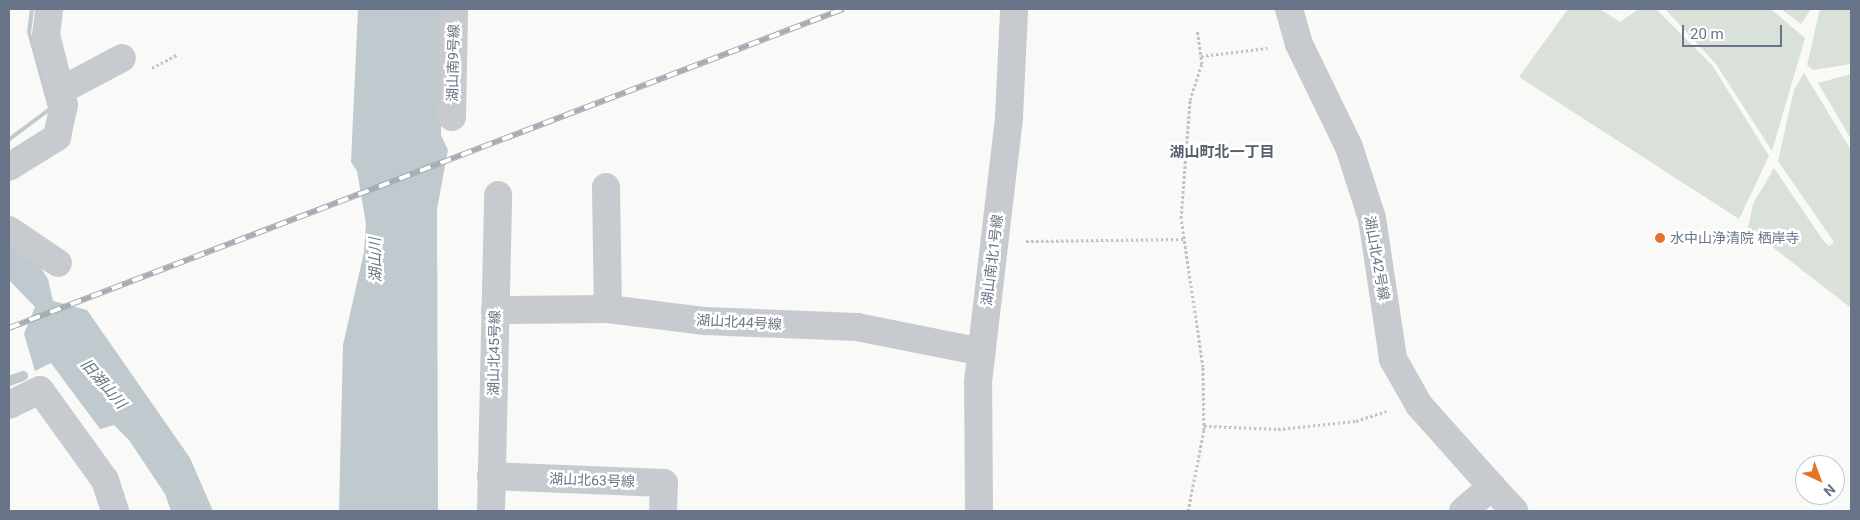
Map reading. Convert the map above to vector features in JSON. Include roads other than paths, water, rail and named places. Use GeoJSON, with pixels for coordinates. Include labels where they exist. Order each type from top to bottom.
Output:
{"type":"FeatureCollection","features":[{"type":"Feature","properties":{"kind":"street"},"geometry":{"type":"LineString","coordinates":[[9,166],[57,136],[62,98],[46,35],[49,9]]}},
{"type":"Feature","properties":{"kind":"street","name":"湖山南9号線"},"geometry":{"type":"LineString","coordinates":[[452,117],[454,9]]}},
{"type":"Feature","properties":{"kind":"street","name":"湖山南北1号線"},"geometry":{"type":"LineString","coordinates":[[979,511],[982,352],[1009,117],[1014,9]]}},
{"type":"Feature","properties":{"kind":"street","name":"湖山北42号線"},"geometry":{"type":"LineString","coordinates":[[1289,9],[1299,44],[1349,147],[1372,218],[1393,360],[1413,394],[1492,488],[1514,511]]}},
{"type":"Feature","properties":{"kind":"street"},"geometry":{"type":"LineString","coordinates":[[62,98],[122,58]]}},
{"type":"Feature","properties":{"kind":"street"},"geometry":{"type":"LineString","coordinates":[[606,187],[608,309]]}},
{"type":"Feature","properties":{"kind":"street","name":"湖山北45号線"},"geometry":{"type":"LineString","coordinates":[[490,511],[498,195]]}},
{"type":"Feature","properties":{"kind":"street"},"geometry":{"type":"LineString","coordinates":[[9,230],[58,263]]}},
{"type":"Feature","properties":{"kind":"street","name":"湖山北44号線"},"geometry":{"type":"LineString","coordinates":[[495,310],[608,309],[705,321],[858,327],[982,352]]}},
{"type":"Feature","properties":{"kind":"street"},"geometry":{"type":"LineString","coordinates":[[9,404],[40,390],[105,480],[115,511]]}},
{"type":"Feature","properties":{"kind":"street","name":"湖山北63号線"},"geometry":{"type":"LineString","coordinates":[[491,476],[664,483],[663,511]]}},
{"type":"Feature","properties":{"kind":"street"},"geometry":{"type":"LineString","coordinates":[[1462,511],[1492,488]]}},
{"type":"Feature","properties":{"kind":"water"},"geometry":{"type":"Polygon","coordinates":[[[30,9],[34,9],[31,33],[53,109],[9,142],[9,137],[48,108],[27,32],[30,9]]]}},
{"type":"Feature","properties":{"kind":"water","name":"湖山川"},"geometry":{"type":"Polygon","coordinates":[[[358,9],[445,9],[441,135],[448,150],[437,209],[438,511],[339,511],[343,345],[364,252],[366,224],[357,171],[351,162],[358,9]]]}},
{"type":"Feature","properties":{"kind":"water","name":"旧湖山川"},"geometry":{"type":"Polygon","coordinates":[[[9,246],[39,265],[48,279],[53,301],[87,310],[190,458],[213,511],[171,511],[165,494],[129,440],[114,425],[100,429],[51,363],[35,371],[24,334],[35,307],[9,280],[9,246]]]}},
{"type":"Feature","properties":{"kind":"waterway"},"geometry":{"type":"LineString","coordinates":[[9,381],[23,376]]}},
{"type":"Feature","properties":{"kind":"railway"},"geometry":{"type":"LineString","coordinates":[[9,328],[843,9]]}},
{"type":"Feature","properties":{"kind":"place","name":"水中山浄清院 栖岸寺"},"geometry":{"type":"Point","coordinates":[1660,238]}},
{"type":"Feature","properties":{"kind":"district","name":"湖山町北一丁目"},"geometry":{"type":"Point","coordinates":[1222,153]}}]}
